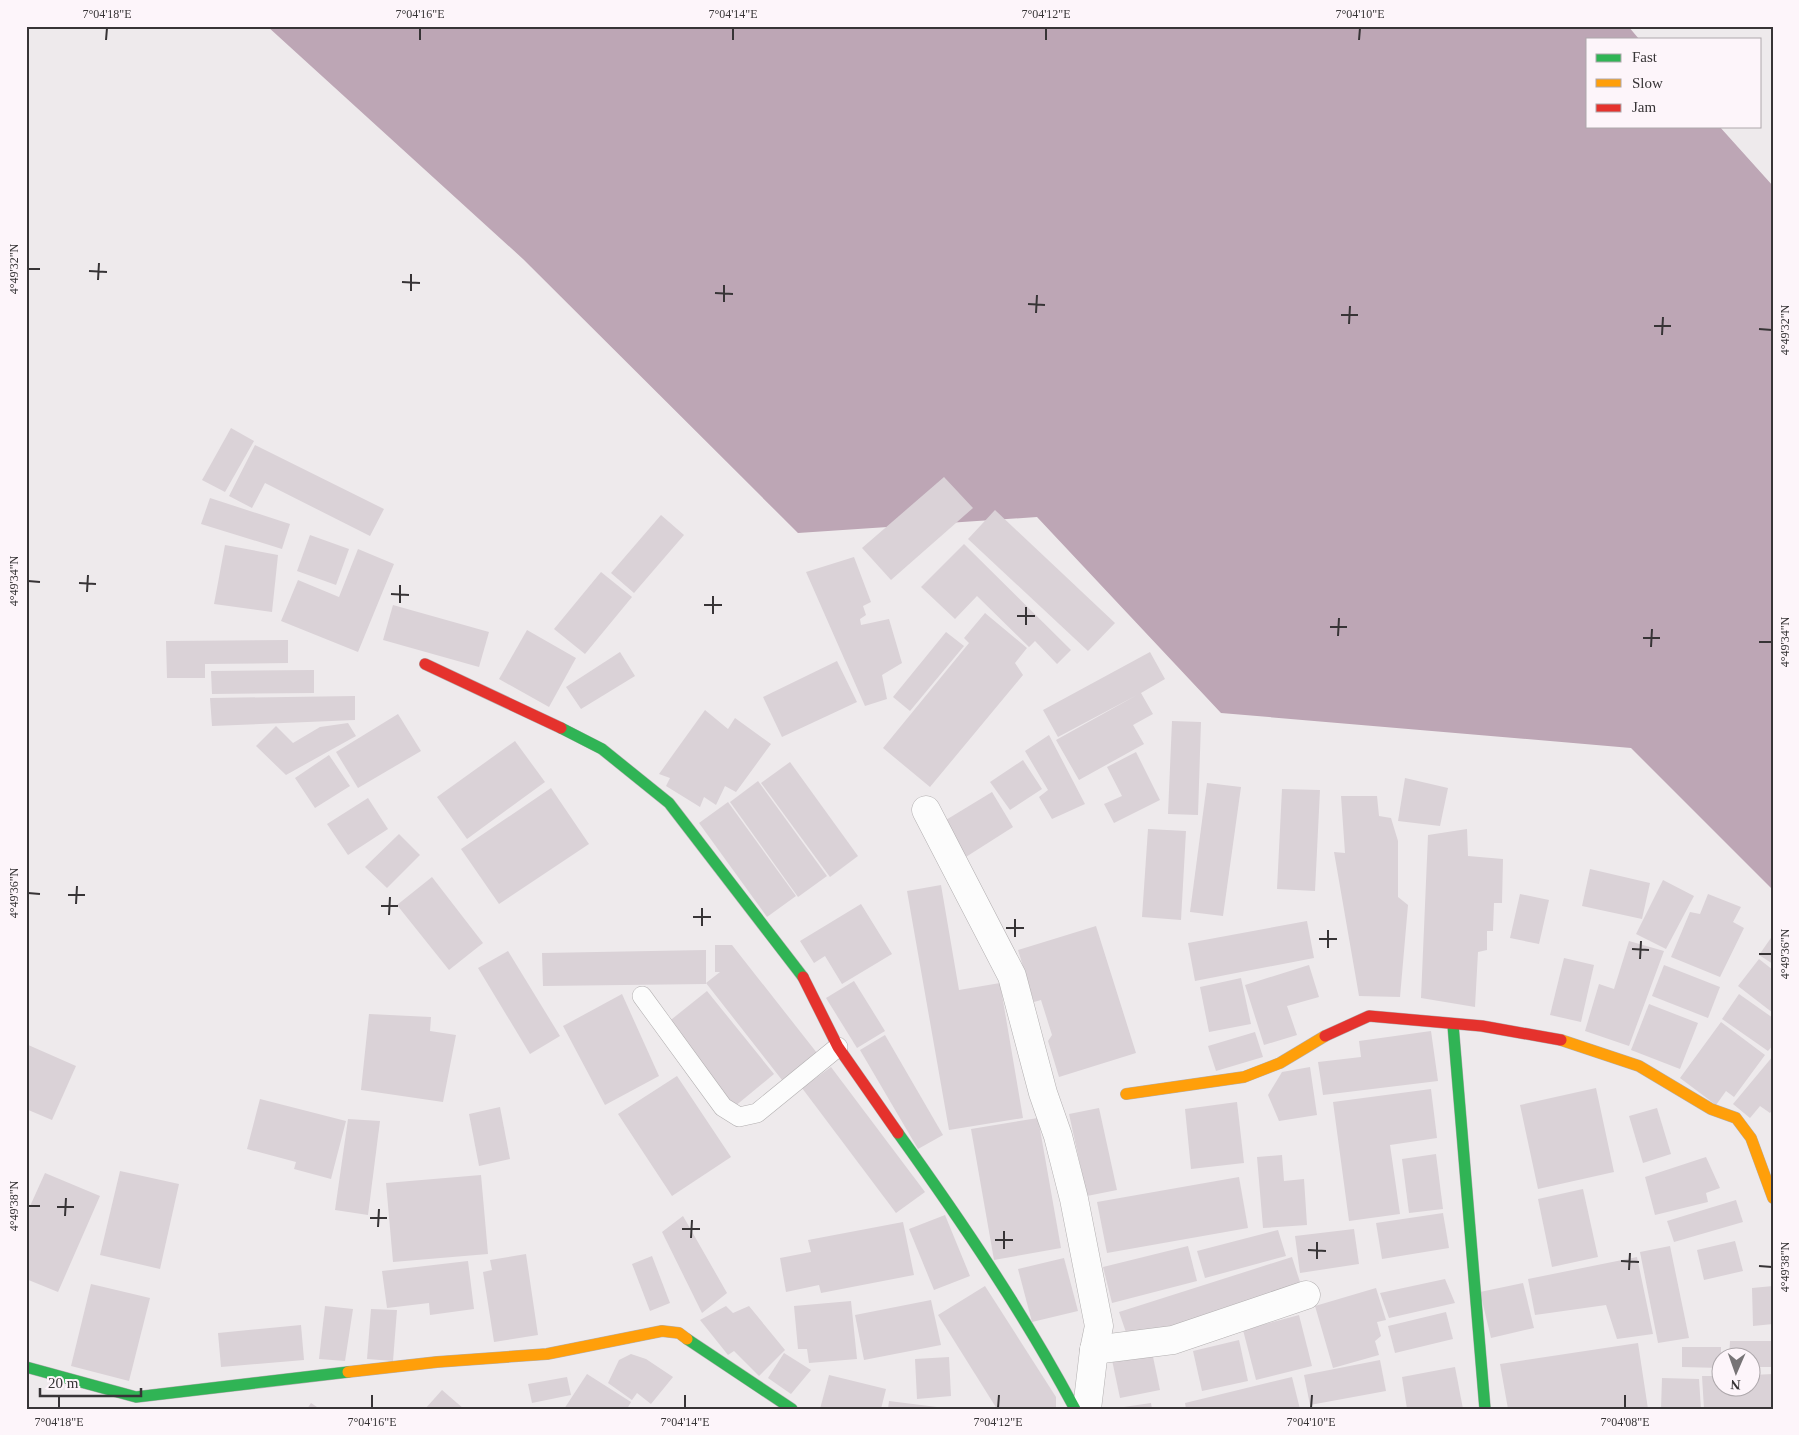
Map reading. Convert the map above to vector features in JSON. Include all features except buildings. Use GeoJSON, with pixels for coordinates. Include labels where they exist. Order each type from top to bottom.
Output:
{"type":"FeatureCollection","features":[{"type":"Feature","properties":{"kind":"street"},"geometry":{"type":"LineString","coordinates":[[425,664],[534,714],[602,749],[669,803],[807,982],[838,1047],[903,1142],[970,1234],[1039,1342],[1076,1409]]}},
{"type":"Feature","properties":{"kind":"street"},"geometry":{"type":"LineString","coordinates":[[926,810],[1012,976],[1043,1093],[1058,1136],[1074,1199],[1099,1326],[1094,1350],[1087,1409]]}},
{"type":"Feature","properties":{"kind":"street"},"geometry":{"type":"LineString","coordinates":[[1126,1094],[1244,1077],[1280,1063],[1328,1034],[1369,1016],[1422,1019],[1453,1025],[1482,1026],[1564,1040],[1639,1066],[1711,1109],[1736,1118],[1751,1138],[1773,1198]]}},
{"type":"Feature","properties":{"kind":"street"},"geometry":{"type":"LineString","coordinates":[[1453,1025],[1485,1409]]}},
{"type":"Feature","properties":{"kind":"street"},"geometry":{"type":"LineString","coordinates":[[1094,1350],[1172,1340],[1306,1295]]}},
{"type":"Feature","properties":{"kind":"street"},"geometry":{"type":"LineString","coordinates":[[26,1367],[133,1403],[437,1362],[547,1354],[662,1331],[680,1333],[792,1409]]}},
{"type":"Feature","properties":{"kind":"lane"},"geometry":{"type":"LineString","coordinates":[[642,996],[723,1107],[739,1117],[757,1113],[838,1047]]}},
{"type":"Feature","properties":{"kind":"shaded area"},"geometry":{"type":"Polygon","coordinates":[[[267,26],[1628,26],[1638,38],[1586,38],[1586,128],[1721,128],[1773,186],[1773,890],[1631,748],[1221,713],[1037,517],[798,533],[523,259],[267,26]]]}},
{"type":"Feature","properties":{"kind":"traffic: fast"},"geometry":{"type":"LineString","coordinates":[[561,728],[602,749],[669,803],[803,977]]}},
{"type":"Feature","properties":{"kind":"traffic: fast"},"geometry":{"type":"LineString","coordinates":[[1453,1025],[1485,1409]]}},
{"type":"Feature","properties":{"kind":"traffic: fast"},"geometry":{"type":"LineString","coordinates":[[898,1133],[991,1268],[1034,1337],[1075,1409]]}},
{"type":"Feature","properties":{"kind":"traffic: fast"},"geometry":{"type":"LineString","coordinates":[[687,1339],[792,1409]]}},
{"type":"Feature","properties":{"kind":"traffic: fast"},"geometry":{"type":"LineString","coordinates":[[26,1367],[136,1397],[348,1372]]}},
{"type":"Feature","properties":{"kind":"traffic: slow"},"geometry":{"type":"LineString","coordinates":[[1126,1094],[1244,1077],[1280,1063],[1325,1036]]}},
{"type":"Feature","properties":{"kind":"traffic: slow"},"geometry":{"type":"LineString","coordinates":[[1561,1040],[1639,1066],[1711,1109],[1736,1118],[1751,1138],[1773,1198]]}},
{"type":"Feature","properties":{"kind":"traffic: slow"},"geometry":{"type":"LineString","coordinates":[[348,1372],[437,1362],[547,1354],[662,1331],[679,1333],[687,1339]]}},
{"type":"Feature","properties":{"kind":"traffic: jam"},"geometry":{"type":"LineString","coordinates":[[425,664],[561,728]]}},
{"type":"Feature","properties":{"kind":"traffic: jam"},"geometry":{"type":"LineString","coordinates":[[803,977],[838,1047],[898,1133]]}},
{"type":"Feature","properties":{"kind":"traffic: jam"},"geometry":{"type":"LineString","coordinates":[[1325,1036],[1369,1016],[1482,1026],[1561,1040]]}}]}
